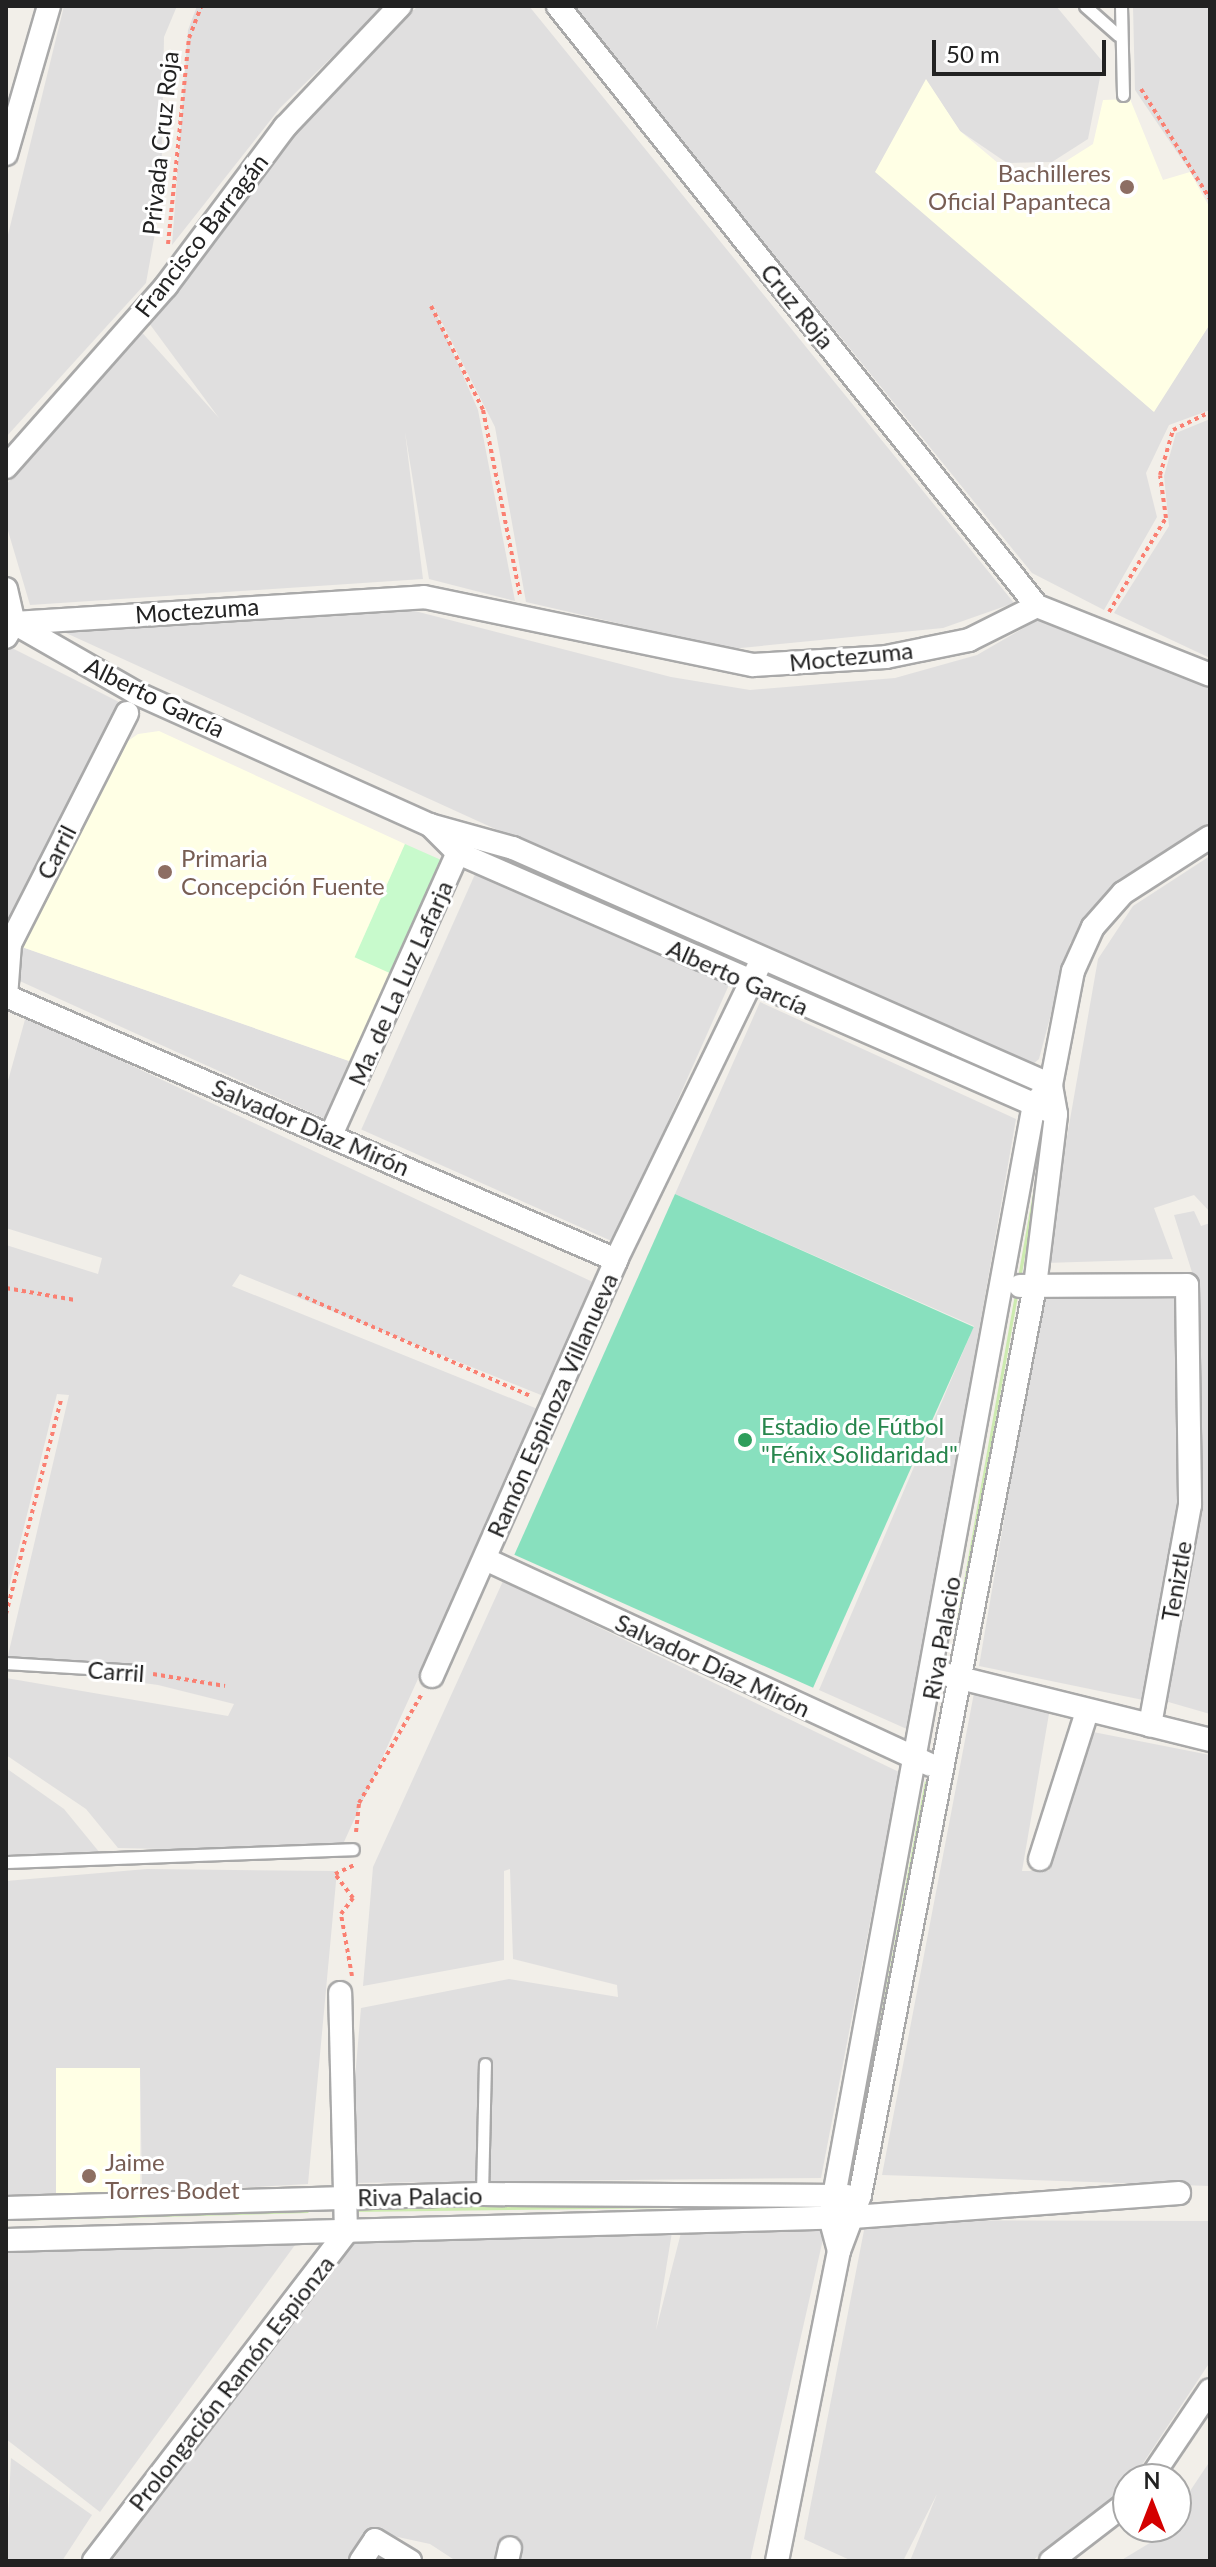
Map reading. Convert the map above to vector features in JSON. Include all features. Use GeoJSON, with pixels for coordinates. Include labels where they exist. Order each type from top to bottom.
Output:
{"type":"FeatureCollection","features":[{"type":"Feature","properties":{"kind":"street"},"geometry":{"type":"LineString","coordinates":[[6,154],[49,6]]}},
{"type":"Feature","properties":{"kind":"street","name":"Francisco Barragán"},"geometry":{"type":"LineString","coordinates":[[6,467],[166,286],[285,127],[400,6]]}},
{"type":"Feature","properties":{"kind":"street","name":"Cruz Roja"},"geometry":{"type":"LineString","coordinates":[[558,6],[1037,606]]}},
{"type":"Feature","properties":{"kind":"street"},"geometry":{"type":"LineString","coordinates":[[6,589],[10,630]]}},
{"type":"Feature","properties":{"kind":"street","name":"Moctezuma"},"geometry":{"type":"LineString","coordinates":[[10,630],[409,597],[522,615],[753,665],[913,651],[969,640],[1037,606]]}},
{"type":"Feature","properties":{"kind":"street"},"geometry":{"type":"LineString","coordinates":[[1037,606],[1210,675]]}},
{"type":"Feature","properties":{"kind":"street","name":"Alberto García"},"geometry":{"type":"LineString","coordinates":[[10,630],[136,693],[430,825],[468,831],[1056,1114]]}},
{"type":"Feature","properties":{"kind":"street","name":"Carril"},"geometry":{"type":"LineString","coordinates":[[6,996],[10,944],[127,713]]}},
{"type":"Feature","properties":{"kind":"street","name":"Alberto García"},"geometry":{"type":"LineString","coordinates":[[430,825],[458,853],[1051,1085]]}},
{"type":"Feature","properties":{"kind":"street","name":"Ma. de La Luz Lafarja"},"geometry":{"type":"LineString","coordinates":[[331,1135],[468,831]]}},
{"type":"Feature","properties":{"kind":"street","name":"Riva Palacio"},"geometry":{"type":"LineString","coordinates":[[777,2561],[839,2251],[858,2206],[1035,1286],[1056,1114],[1051,1085],[1073,971],[1093,927],[1123,893],[1210,837]]}},
{"type":"Feature","properties":{"kind":"street","name":"Ramón Espinoza Villanueva"},"geometry":{"type":"LineString","coordinates":[[432,1676],[616,1260],[756,972]]}},
{"type":"Feature","properties":{"kind":"street","name":"Salvador Díaz Mirón"},"geometry":{"type":"LineString","coordinates":[[6,996],[616,1260]]}},
{"type":"Feature","properties":{"kind":"street"},"geometry":{"type":"LineString","coordinates":[[1034,1104],[1051,1085]]}},
{"type":"Feature","properties":{"kind":"street","name":"Riva Palacio"},"geometry":{"type":"LineString","coordinates":[[839,2251],[832,2207],[935,1672],[1034,1104]]}},
{"type":"Feature","properties":{"kind":"street","name":"Teniztle"},"geometry":{"type":"LineString","coordinates":[[1002,1286],[1187,1285],[1190,1505],[1150,1725]]}},
{"type":"Feature","properties":{"kind":"street","name":"Salvador Díaz Mirón"},"geometry":{"type":"LineString","coordinates":[[485,1559],[942,1771]]}},
{"type":"Feature","properties":{"kind":"street"},"geometry":{"type":"LineString","coordinates":[[935,1672],[1086,1715],[1150,1725],[1210,1740]]}},
{"type":"Feature","properties":{"kind":"street"},"geometry":{"type":"LineString","coordinates":[[1040,1859],[1086,1715]]}},
{"type":"Feature","properties":{"kind":"street"},"geometry":{"type":"LineString","coordinates":[[340,1993],[345,2197]]}},
{"type":"Feature","properties":{"kind":"street","name":"Riva Palacio"},"geometry":{"type":"LineString","coordinates":[[6,2240],[525,2227],[832,2207],[1179,2193]]}},
{"type":"Feature","properties":{"kind":"street","name":"Riva Palacio"},"geometry":{"type":"LineString","coordinates":[[6,2208],[482,2194],[832,2207]]}},
{"type":"Feature","properties":{"kind":"street"},"geometry":{"type":"LineString","coordinates":[[525,2194],[525,2227]]}},
{"type":"Feature","properties":{"kind":"street","name":"Prolongación Ramón Espionza"},"geometry":{"type":"LineString","coordinates":[[94,2561],[346,2233],[345,2197]]}},
{"type":"Feature","properties":{"kind":"street"},"geometry":{"type":"LineString","coordinates":[[1161,2463],[1210,2390]]}},
{"type":"Feature","properties":{"kind":"street"},"geometry":{"type":"LineString","coordinates":[[1051,2561],[1112,2514]]}},
{"type":"Feature","properties":{"kind":"street"},"geometry":{"type":"LineString","coordinates":[[361,2561],[375,2540],[410,2561]]}},
{"type":"Feature","properties":{"kind":"lane"},"geometry":{"type":"LineString","coordinates":[[1085,6],[1118,35]]}},
{"type":"Feature","properties":{"kind":"lane"},"geometry":{"type":"LineString","coordinates":[[1121,6],[1118,35],[1123,95]]}},
{"type":"Feature","properties":{"kind":"lane","name":"Carril"},"geometry":{"type":"LineString","coordinates":[[6,1663],[137,1671]]}},
{"type":"Feature","properties":{"kind":"lane"},"geometry":{"type":"LineString","coordinates":[[6,1862],[353,1849]]}},
{"type":"Feature","properties":{"kind":"lane"},"geometry":{"type":"LineString","coordinates":[[482,2194],[485,2064]]}},
{"type":"Feature","properties":{"kind":"path","name":"Privada Cruz Roja"},"geometry":{"type":"LineString","coordinates":[[166,286],[169,191],[189,38],[201,6]]}},
{"type":"Feature","properties":{"kind":"path"},"geometry":{"type":"LineString","coordinates":[[1122,77],[1145,92],[1210,199]]}},
{"type":"Feature","properties":{"kind":"path"},"geometry":{"type":"LineString","coordinates":[[431,306],[483,410],[514,541],[522,615]]}},
{"type":"Feature","properties":{"kind":"path"},"geometry":{"type":"LineString","coordinates":[[1099,630],[1166,518],[1160,475],[1173,430],[1210,412]]}},
{"type":"Feature","properties":{"kind":"path"},"geometry":{"type":"LineString","coordinates":[[6,1288],[75,1300]]}},
{"type":"Feature","properties":{"kind":"path"},"geometry":{"type":"LineString","coordinates":[[298,1294],[550,1406]]}},
{"type":"Feature","properties":{"kind":"path"},"geometry":{"type":"LineString","coordinates":[[6,1614],[61,1400]]}},
{"type":"Feature","properties":{"kind":"path","name":"Carril"},"geometry":{"type":"LineString","coordinates":[[137,1671],[225,1686]]}},
{"type":"Feature","properties":{"kind":"path"},"geometry":{"type":"LineString","coordinates":[[340,1993],[353,1980],[341,1914],[353,1898],[335,1874],[354,1870],[353,1849],[359,1803],[432,1676]]}},
{"type":"Feature","properties":{"kind":"shaded area"},"geometry":{"type":"Polygon","coordinates":[[[64,6],[177,6],[164,37],[161,200],[146,283],[6,437],[6,243],[64,6]]]}},
{"type":"Feature","properties":{"kind":"shaded area"},"geometry":{"type":"Polygon","coordinates":[[[197,6],[384,6],[280,108],[172,245],[188,30],[197,6]]]}},
{"type":"Feature","properties":{"kind":"shaded area"},"geometry":{"type":"Polygon","coordinates":[[[418,6],[529,6],[1014,603],[943,628],[730,649],[526,602],[495,427],[430,299],[478,410],[515,601],[429,579],[405,432],[423,579],[30,605],[6,524],[6,485],[138,328],[219,418],[146,319],[284,132],[418,6]]]}},
{"type":"Feature","properties":{"kind":"shaded area"},"geometry":{"type":"Polygon","coordinates":[[[572,6],[1056,6],[1103,62],[1088,139],[1052,162],[1007,163],[960,131],[925,79],[1068,335],[1153,411],[1210,324],[1210,410],[1169,425],[1146,473],[1157,517],[1104,610],[1032,573],[572,6]]]}},
{"type":"Feature","properties":{"kind":"shaded area"},"geometry":{"type":"Polygon","coordinates":[[[1133,6],[1210,6],[1210,201],[1135,90],[1133,6]]]}},
{"type":"Feature","properties":{"kind":"shaded area"},"geometry":{"type":"Polygon","coordinates":[[[926,79],[960,131],[1005,169],[1055,168],[1093,144],[1103,100],[1130,99],[1163,180],[1190,172],[1210,208],[1210,324],[1154,412],[875,172],[926,79]]]}},
{"type":"Feature","properties":{"kind":"shaded area"},"geometry":{"type":"Polygon","coordinates":[[[1210,419],[1210,658],[1114,613],[1169,526],[1164,476],[1176,433],[1210,419]]]}},
{"type":"Feature","properties":{"kind":"shaded area"},"geometry":{"type":"Polygon","coordinates":[[[272,607],[407,609],[671,677],[750,690],[895,678],[977,655],[1041,618],[1210,689],[1210,831],[1106,904],[1070,943],[1039,1059],[1025,1071],[55,628],[272,607]]]}},
{"type":"Feature","properties":{"kind":"shaded area"},"geometry":{"type":"Polygon","coordinates":[[[10,647],[121,703],[6,928],[6,653],[10,647]]]}},
{"type":"Feature","properties":{"kind":"shaded area","name":"Primaria Concepción Fuente"},"geometry":{"type":"Polygon","coordinates":[[[159,731],[405,844],[356,957],[392,973],[349,1061],[19,946],[115,750],[138,734],[159,731]]]}},
{"type":"Feature","properties":{"kind":"shaded area"},"geometry":{"type":"Polygon","coordinates":[[[1210,856],[1210,1212],[1194,1195],[1154,1208],[1173,1259],[1045,1263],[1098,959],[1133,906],[1210,856]]]}},
{"type":"Feature","properties":{"kind":"shaded area"},"geometry":{"type":"Polygon","coordinates":[[[476,872],[729,985],[614,1242],[361,1130],[476,872]]]}},
{"type":"Feature","properties":{"kind":"shaded area"},"geometry":{"type":"Polygon","coordinates":[[[19,946],[349,1061],[325,1119],[13,978],[19,946]]]}},
{"type":"Feature","properties":{"kind":"shaded area"},"geometry":{"type":"Polygon","coordinates":[[[760,1002],[1016,1119],[909,1730],[819,1690],[974,1326],[675,1194],[760,1002]]]}},
{"type":"Feature","properties":{"kind":"shaded area"},"geometry":{"type":"Polygon","coordinates":[[[26,1016],[597,1284],[546,1397],[240,1274],[232,1286],[540,1410],[339,1853],[118,1848],[86,1809],[6,1755],[6,1678],[228,1716],[234,1704],[158,1685],[6,1664],[69,1395],[57,1394],[6,1599],[6,1245],[98,1274],[102,1258],[6,1228],[6,1088],[26,1016]]]}},
{"type":"Feature","properties":{"kind":"shaded area"},"geometry":{"type":"Polygon","coordinates":[[[1194,1211],[1201,1226],[1210,1223],[1210,1714],[1165,1701],[1196,1285],[1174,1215],[1194,1211]]]}},
{"type":"Feature","properties":{"kind":"shaded area"},"geometry":{"type":"Polygon","coordinates":[[[1174,1287],[1182,1301],[1182,1506],[1148,1701],[979,1666],[1042,1298],[1050,1290],[1174,1287]]]}},
{"type":"Feature","properties":{"kind":"shaded area"},"geometry":{"type":"Polygon","coordinates":[[[503,1581],[899,1772],[821,2178],[346,2183],[361,2008],[509,1979],[618,1997],[617,1985],[513,1959],[510,1869],[504,1871],[504,1960],[363,1986],[373,1867],[503,1581]]]}},
{"type":"Feature","properties":{"kind":"shaded area"},"geometry":{"type":"Polygon","coordinates":[[[974,1693],[1050,1708],[1022,1871],[1049,1871],[1083,1730],[1210,1755],[1210,2186],[882,2175],[974,1693]]]}},
{"type":"Feature","properties":{"kind":"shaded area"},"geometry":{"type":"Polygon","coordinates":[[[6,1768],[64,1809],[100,1853],[6,1856],[6,1768]]]}},
{"type":"Feature","properties":{"kind":"shaded area"},"geometry":{"type":"Polygon","coordinates":[[[147,1869],[337,1871],[308,2184],[142,2193],[140,2068],[56,2069],[56,2194],[6,2196],[6,1881],[147,1869]]]}},
{"type":"Feature","properties":{"kind":"shaded area"},"geometry":{"type":"Polygon","coordinates":[[[56,2068],[140,2068],[140,2194],[56,2194],[56,2068]]]}},
{"type":"Feature","properties":{"kind":"shaded area"},"geometry":{"type":"Polygon","coordinates":[[[866,2220],[1210,2221],[1210,2362],[1143,2463],[1112,2463],[1112,2498],[1032,2561],[910,2561],[937,2494],[903,2561],[852,2561],[804,2539],[866,2220]]]}},
{"type":"Feature","properties":{"kind":"shaded area"},"geometry":{"type":"Polygon","coordinates":[[[683,2225],[826,2226],[750,2561],[456,2561],[430,2544],[384,2534],[365,2561],[112,2561],[351,2234],[673,2226],[656,2330],[683,2225]]]}},
{"type":"Feature","properties":{"kind":"shaded area"},"geometry":{"type":"Polygon","coordinates":[[[303,2234],[100,2512],[6,2439],[6,2242],[303,2234]]]}},
{"type":"Feature","properties":{"kind":"shaded area"},"geometry":{"type":"Polygon","coordinates":[[[11,2458],[92,2515],[62,2561],[6,2561],[11,2458]]]}},
{"type":"Feature","properties":{"kind":"shaded area"},"geometry":{"type":"Polygon","coordinates":[[[1210,2461],[1210,2561],[1120,2561],[1150,2543],[1192,2543],[1192,2488],[1210,2461]]]}},
{"type":"Feature","properties":{"kind":"green space"},"geometry":{"type":"Polygon","coordinates":[[[405,844],[441,860],[390,973],[355,957],[405,844]]]}},
{"type":"Feature","properties":{"kind":"green space"},"geometry":{"type":"Polygon","coordinates":[[[1043,1137],[1046,1140],[957,1636],[955,1632],[1043,1137]]]}},
{"type":"Feature","properties":{"kind":"green space","name":"Estadio de Fútbol \"Fénix Solidaridad\""},"geometry":{"type":"Polygon","coordinates":[[[675,1194],[974,1327],[813,1688],[514,1555],[675,1194]]]}},
{"type":"Feature","properties":{"kind":"green space"},"geometry":{"type":"Polygon","coordinates":[[[925,1781],[928,1785],[858,2161],[854,2158],[925,1781]]]}},
{"type":"Feature","properties":{"kind":"green space"},"geometry":{"type":"Polygon","coordinates":[[[758,2200],[758,2207],[355,2212],[352,2206],[758,2200]]]}},
{"type":"Feature","properties":{"kind":"green space"},"geometry":{"type":"Polygon","coordinates":[[[312,2209],[308,2213],[6,2221],[6,2214],[312,2209]]]}},
{"type":"Feature","properties":{"kind":"place","name":"Bachilleres Oficial Papanteca"},"geometry":{"type":"Point","coordinates":[1127,187]}},
{"type":"Feature","properties":{"kind":"place","name":"Primaria Concepción Fuente"},"geometry":{"type":"Point","coordinates":[165,872]}},
{"type":"Feature","properties":{"kind":"place","name":"Estadio de Fútbol \"Fénix Solidaridad\""},"geometry":{"type":"Point","coordinates":[745,1440]}},
{"type":"Feature","properties":{"kind":"place","name":"Jaime Torres Bodet"},"geometry":{"type":"Point","coordinates":[89,2176]}}]}
